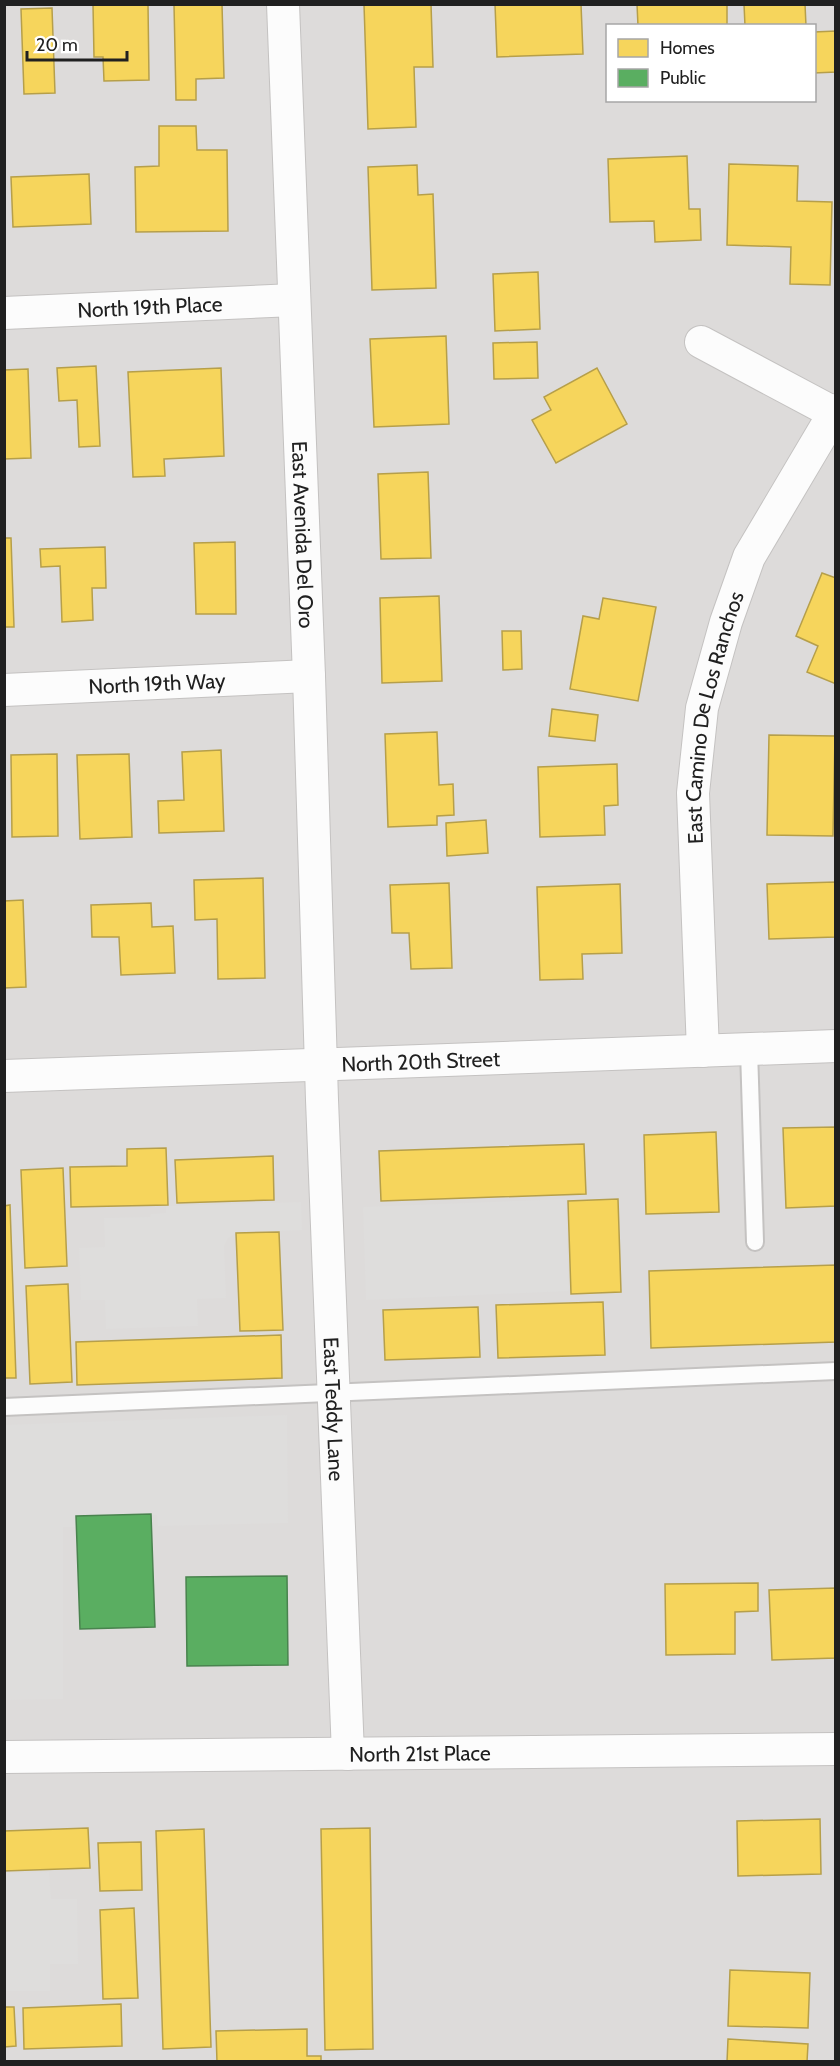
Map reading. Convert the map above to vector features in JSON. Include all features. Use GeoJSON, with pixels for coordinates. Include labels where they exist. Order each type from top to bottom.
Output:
{"type":"FeatureCollection","features":[{"type":"Feature","properties":{"kind":"street","name":"East Avenida Del Oro"},"geometry":{"type":"LineString","coordinates":[[284,4],[309,676],[320,1064]]}},
{"type":"Feature","properties":{"kind":"street","name":"North 19th Place"},"geometry":{"type":"LineString","coordinates":[[4,313],[294,300]]}},
{"type":"Feature","properties":{"kind":"street"},"geometry":{"type":"LineString","coordinates":[[701,342],[835,412]]}},
{"type":"Feature","properties":{"kind":"street","name":"East Camino De Los Ranchos"},"geometry":{"type":"LineString","coordinates":[[703,1052],[693,793],[702,708],[726,622],[749,557],[835,412]]}},
{"type":"Feature","properties":{"kind":"street","name":"North 19th Way"},"geometry":{"type":"LineString","coordinates":[[4,690],[309,676]]}},
{"type":"Feature","properties":{"kind":"street","name":"North 20th Street"},"geometry":{"type":"LineString","coordinates":[[4,1076],[836,1046]]}},
{"type":"Feature","properties":{"kind":"street","name":"East Teddy Lane"},"geometry":{"type":"LineString","coordinates":[[320,1064],[348,1754]]}},
{"type":"Feature","properties":{"kind":"street","name":"North 21st Place"},"geometry":{"type":"LineString","coordinates":[[4,1757],[836,1749]]}},
{"type":"Feature","properties":{"kind":"lane"},"geometry":{"type":"LineString","coordinates":[[749,1050],[755,1242]]}},
{"type":"Feature","properties":{"kind":"lane"},"geometry":{"type":"LineString","coordinates":[[4,1407],[836,1371]]}},
{"type":"Feature","properties":{"kind":"shaded area"},"geometry":{"type":"Polygon","coordinates":[[[5,5],[835,5],[835,2061],[5,2061],[5,5]]]}},
{"type":"Feature","properties":{"kind":"shaded area"},"geometry":{"type":"Polygon","coordinates":[[[566,1199],[569,1291],[366,1300],[363,1207],[566,1199]]]}},
{"type":"Feature","properties":{"kind":"shaded area"},"geometry":{"type":"Polygon","coordinates":[[[301,1202],[302,1230],[236,1233],[228,1238],[224,1246],[226,1298],[197,1299],[198,1326],[106,1329],[105,1300],[81,1300],[79,1248],[105,1247],[104,1218],[150,1217],[151,1214],[166,1213],[166,1206],[301,1202]]]}},
{"type":"Feature","properties":{"kind":"shaded area"},"geometry":{"type":"Polygon","coordinates":[[[287,1415],[288,1523],[158,1526],[157,1515],[78,1516],[78,1527],[63,1527],[63,1699],[5,1700],[4,1425],[287,1415]]]}},
{"type":"Feature","properties":{"kind":"shaded area"},"geometry":{"type":"Polygon","coordinates":[[[49,1872],[51,1899],[77,1899],[78,1964],[50,1964],[50,1991],[5,1991],[5,1873],[49,1872]]]}},
{"type":"Feature","properties":{"kind":"building: Homes"},"geometry":{"type":"Polygon","coordinates":[[[93,4],[148,4],[149,80],[104,81],[103,57],[94,57],[93,4]]]}},
{"type":"Feature","properties":{"kind":"building: Homes"},"geometry":{"type":"Polygon","coordinates":[[[174,4],[222,4],[224,78],[196,79],[196,100],[176,100],[174,4]]]}},
{"type":"Feature","properties":{"kind":"building: Homes"},"geometry":{"type":"Polygon","coordinates":[[[364,4],[431,4],[433,67],[414,67],[416,127],[368,129],[364,4]]]}},
{"type":"Feature","properties":{"kind":"building: Homes"},"geometry":{"type":"Polygon","coordinates":[[[495,4],[581,4],[583,54],[497,57],[495,4]]]}},
{"type":"Feature","properties":{"kind":"building: Homes"},"geometry":{"type":"Polygon","coordinates":[[[637,4],[727,4],[727,24],[638,24],[637,4]]]}},
{"type":"Feature","properties":{"kind":"building: Homes"},"geometry":{"type":"Polygon","coordinates":[[[744,4],[805,4],[806,24],[745,24],[744,4]]]}},
{"type":"Feature","properties":{"kind":"building: Homes"},"geometry":{"type":"Polygon","coordinates":[[[52,8],[55,93],[24,94],[21,9],[52,8]]]}},
{"type":"Feature","properties":{"kind":"building: Homes"},"geometry":{"type":"Polygon","coordinates":[[[836,31],[836,72],[816,73],[816,32],[836,31]]]}},
{"type":"Feature","properties":{"kind":"building: Homes"},"geometry":{"type":"Polygon","coordinates":[[[159,126],[196,126],[197,150],[227,150],[228,231],[136,232],[135,167],[159,166],[159,126]]]}},
{"type":"Feature","properties":{"kind":"building: Homes"},"geometry":{"type":"Polygon","coordinates":[[[687,156],[689,209],[700,209],[701,240],[655,242],[654,221],[610,222],[608,159],[687,156]]]}},
{"type":"Feature","properties":{"kind":"building: Homes"},"geometry":{"type":"Polygon","coordinates":[[[729,164],[798,166],[797,201],[832,202],[830,285],[790,284],[791,247],[727,245],[729,164]]]}},
{"type":"Feature","properties":{"kind":"building: Homes"},"geometry":{"type":"Polygon","coordinates":[[[417,165],[418,195],[433,194],[436,288],[372,290],[368,167],[417,165]]]}},
{"type":"Feature","properties":{"kind":"building: Homes"},"geometry":{"type":"Polygon","coordinates":[[[89,174],[91,224],[13,227],[11,177],[89,174]]]}},
{"type":"Feature","properties":{"kind":"building: Homes"},"geometry":{"type":"Polygon","coordinates":[[[538,272],[540,329],[495,331],[493,274],[538,272]]]}},
{"type":"Feature","properties":{"kind":"building: Homes"},"geometry":{"type":"Polygon","coordinates":[[[446,336],[449,424],[374,427],[370,339],[446,336]]]}},
{"type":"Feature","properties":{"kind":"building: Homes"},"geometry":{"type":"Polygon","coordinates":[[[537,342],[538,378],[494,379],[493,343],[537,342]]]}},
{"type":"Feature","properties":{"kind":"building: Homes"},"geometry":{"type":"Polygon","coordinates":[[[96,366],[100,446],[79,447],[77,400],[59,401],[57,368],[96,366]]]}},
{"type":"Feature","properties":{"kind":"building: Homes"},"geometry":{"type":"Polygon","coordinates":[[[221,368],[224,456],[164,459],[165,476],[133,477],[128,372],[221,368]]]}},
{"type":"Feature","properties":{"kind":"building: Homes"},"geometry":{"type":"Polygon","coordinates":[[[597,368],[627,424],[556,463],[532,420],[551,410],[544,397],[597,368]]]}},
{"type":"Feature","properties":{"kind":"building: Homes"},"geometry":{"type":"Polygon","coordinates":[[[28,369],[31,458],[4,459],[4,370],[28,369]]]}},
{"type":"Feature","properties":{"kind":"building: Homes"},"geometry":{"type":"Polygon","coordinates":[[[428,472],[431,558],[381,559],[378,474],[428,472]]]}},
{"type":"Feature","properties":{"kind":"building: Homes"},"geometry":{"type":"Polygon","coordinates":[[[4,538],[11,538],[14,627],[4,627],[4,538]]]}},
{"type":"Feature","properties":{"kind":"building: Homes"},"geometry":{"type":"Polygon","coordinates":[[[235,542],[236,614],[196,614],[194,543],[235,542]]]}},
{"type":"Feature","properties":{"kind":"building: Homes"},"geometry":{"type":"Polygon","coordinates":[[[105,547],[106,588],[92,588],[93,620],[62,622],[60,566],[41,567],[40,549],[105,547]]]}},
{"type":"Feature","properties":{"kind":"building: Homes"},"geometry":{"type":"Polygon","coordinates":[[[822,573],[836,578],[836,684],[807,672],[818,646],[796,636],[822,573]]]}},
{"type":"Feature","properties":{"kind":"building: Homes"},"geometry":{"type":"Polygon","coordinates":[[[439,596],[442,681],[382,683],[380,598],[439,596]]]}},
{"type":"Feature","properties":{"kind":"building: Homes"},"geometry":{"type":"Polygon","coordinates":[[[603,598],[656,607],[638,701],[570,689],[583,616],[599,619],[603,598]]]}},
{"type":"Feature","properties":{"kind":"building: Homes"},"geometry":{"type":"Polygon","coordinates":[[[502,631],[521,631],[522,669],[503,670],[502,631]]]}},
{"type":"Feature","properties":{"kind":"building: Homes"},"geometry":{"type":"Polygon","coordinates":[[[552,709],[598,715],[595,741],[549,736],[552,709]]]}},
{"type":"Feature","properties":{"kind":"building: Homes"},"geometry":{"type":"Polygon","coordinates":[[[437,732],[439,785],[453,784],[454,815],[437,816],[437,825],[388,827],[385,734],[437,732]]]}},
{"type":"Feature","properties":{"kind":"building: Homes"},"geometry":{"type":"Polygon","coordinates":[[[769,735],[835,736],[833,836],[767,835],[769,735]]]}},
{"type":"Feature","properties":{"kind":"building: Homes"},"geometry":{"type":"Polygon","coordinates":[[[221,750],[224,831],[159,833],[158,801],[184,800],[182,752],[221,750]]]}},
{"type":"Feature","properties":{"kind":"building: Homes"},"geometry":{"type":"Polygon","coordinates":[[[57,754],[58,836],[12,837],[11,755],[57,754]]]}},
{"type":"Feature","properties":{"kind":"building: Homes"},"geometry":{"type":"Polygon","coordinates":[[[129,754],[132,837],[80,839],[77,755],[129,754]]]}},
{"type":"Feature","properties":{"kind":"building: Homes"},"geometry":{"type":"Polygon","coordinates":[[[617,764],[618,805],[604,806],[605,835],[540,837],[538,767],[617,764]]]}},
{"type":"Feature","properties":{"kind":"building: Homes"},"geometry":{"type":"Polygon","coordinates":[[[486,820],[488,853],[447,856],[446,823],[486,820]]]}},
{"type":"Feature","properties":{"kind":"building: Homes"},"geometry":{"type":"Polygon","coordinates":[[[263,878],[265,978],[218,979],[217,919],[195,920],[194,880],[263,878]]]}},
{"type":"Feature","properties":{"kind":"building: Homes"},"geometry":{"type":"Polygon","coordinates":[[[836,882],[836,937],[769,939],[767,884],[836,882]]]}},
{"type":"Feature","properties":{"kind":"building: Homes"},"geometry":{"type":"Polygon","coordinates":[[[449,883],[452,968],[411,969],[409,933],[392,933],[390,885],[449,883]]]}},
{"type":"Feature","properties":{"kind":"building: Homes"},"geometry":{"type":"Polygon","coordinates":[[[620,884],[622,953],[582,954],[583,979],[540,980],[537,887],[620,884]]]}},
{"type":"Feature","properties":{"kind":"building: Homes"},"geometry":{"type":"Polygon","coordinates":[[[23,900],[26,987],[4,988],[4,901],[23,900]]]}},
{"type":"Feature","properties":{"kind":"building: Homes"},"geometry":{"type":"Polygon","coordinates":[[[151,903],[152,927],[173,926],[175,973],[121,975],[119,937],[92,937],[91,905],[151,903]]]}},
{"type":"Feature","properties":{"kind":"building: Homes"},"geometry":{"type":"Polygon","coordinates":[[[836,1127],[836,1206],[786,1208],[783,1128],[836,1127]]]}},
{"type":"Feature","properties":{"kind":"building: Homes"},"geometry":{"type":"Polygon","coordinates":[[[716,1132],[719,1212],[646,1214],[644,1135],[716,1132]]]}},
{"type":"Feature","properties":{"kind":"building: Homes"},"geometry":{"type":"Polygon","coordinates":[[[584,1144],[586,1194],[381,1201],[379,1151],[584,1144]]]}},
{"type":"Feature","properties":{"kind":"building: Homes"},"geometry":{"type":"Polygon","coordinates":[[[166,1148],[168,1205],[71,1207],[70,1167],[127,1166],[127,1149],[166,1148]]]}},
{"type":"Feature","properties":{"kind":"building: Homes"},"geometry":{"type":"Polygon","coordinates":[[[273,1156],[274,1200],[177,1203],[175,1160],[273,1156]]]}},
{"type":"Feature","properties":{"kind":"building: Homes"},"geometry":{"type":"Polygon","coordinates":[[[63,1168],[67,1266],[25,1268],[21,1170],[63,1168]]]}},
{"type":"Feature","properties":{"kind":"building: Homes"},"geometry":{"type":"Polygon","coordinates":[[[618,1199],[621,1292],[571,1294],[568,1201],[618,1199]]]}},
{"type":"Feature","properties":{"kind":"building: Homes"},"geometry":{"type":"Polygon","coordinates":[[[10,1205],[16,1378],[4,1378],[4,1206],[10,1205]]]}},
{"type":"Feature","properties":{"kind":"building: Homes"},"geometry":{"type":"Polygon","coordinates":[[[279,1232],[283,1330],[240,1331],[236,1233],[279,1232]]]}},
{"type":"Feature","properties":{"kind":"building: Homes"},"geometry":{"type":"Polygon","coordinates":[[[836,1265],[836,1342],[651,1348],[649,1271],[836,1265]]]}},
{"type":"Feature","properties":{"kind":"building: Homes"},"geometry":{"type":"Polygon","coordinates":[[[68,1284],[72,1382],[30,1384],[26,1286],[68,1284]]]}},
{"type":"Feature","properties":{"kind":"building: Homes"},"geometry":{"type":"Polygon","coordinates":[[[603,1302],[605,1355],[498,1358],[496,1305],[603,1302]]]}},
{"type":"Feature","properties":{"kind":"building: Homes"},"geometry":{"type":"Polygon","coordinates":[[[478,1307],[480,1357],[385,1360],[383,1310],[478,1307]]]}},
{"type":"Feature","properties":{"kind":"building: Homes"},"geometry":{"type":"Polygon","coordinates":[[[281,1335],[282,1378],[77,1385],[76,1342],[281,1335]]]}},
{"type":"Feature","properties":{"kind":"building: Homes"},"geometry":{"type":"Polygon","coordinates":[[[758,1583],[758,1611],[735,1612],[735,1654],[666,1655],[665,1584],[758,1583]]]}},
{"type":"Feature","properties":{"kind":"building: Homes"},"geometry":{"type":"Polygon","coordinates":[[[836,1588],[836,1658],[772,1660],[769,1590],[836,1588]]]}},
{"type":"Feature","properties":{"kind":"building: Homes"},"geometry":{"type":"Polygon","coordinates":[[[820,1819],[821,1874],[738,1876],[737,1821],[820,1819]]]}},
{"type":"Feature","properties":{"kind":"building: Homes"},"geometry":{"type":"Polygon","coordinates":[[[88,1828],[90,1868],[4,1871],[4,1831],[88,1828]]]}},
{"type":"Feature","properties":{"kind":"building: Homes"},"geometry":{"type":"Polygon","coordinates":[[[370,1828],[373,2049],[325,2050],[321,1829],[370,1828]]]}},
{"type":"Feature","properties":{"kind":"building: Homes"},"geometry":{"type":"Polygon","coordinates":[[[204,1829],[211,2047],[163,2049],[156,1831],[204,1829]]]}},
{"type":"Feature","properties":{"kind":"building: Homes"},"geometry":{"type":"Polygon","coordinates":[[[141,1842],[142,1890],[100,1891],[98,1843],[141,1842]]]}},
{"type":"Feature","properties":{"kind":"building: Homes"},"geometry":{"type":"Polygon","coordinates":[[[134,1908],[138,1998],[103,1999],[100,1910],[134,1908]]]}},
{"type":"Feature","properties":{"kind":"building: Homes"},"geometry":{"type":"Polygon","coordinates":[[[730,1970],[810,1973],[808,2028],[728,2026],[730,1970]]]}},
{"type":"Feature","properties":{"kind":"building: Homes"},"geometry":{"type":"Polygon","coordinates":[[[121,2004],[122,2046],[24,2049],[23,2008],[121,2004]]]}},
{"type":"Feature","properties":{"kind":"building: Homes"},"geometry":{"type":"Polygon","coordinates":[[[4,2007],[14,2007],[16,2046],[4,2047],[4,2007]]]}},
{"type":"Feature","properties":{"kind":"building: Homes"},"geometry":{"type":"Polygon","coordinates":[[[307,2029],[307,2056],[321,2056],[321,2062],[217,2062],[216,2031],[307,2029]]]}},
{"type":"Feature","properties":{"kind":"building: Homes"},"geometry":{"type":"Polygon","coordinates":[[[728,2039],[808,2044],[807,2062],[727,2062],[728,2039]]]}},
{"type":"Feature","properties":{"kind":"building: Public"},"geometry":{"type":"Polygon","coordinates":[[[151,1514],[155,1627],[80,1629],[76,1516],[151,1514]]]}},
{"type":"Feature","properties":{"kind":"building: Public"},"geometry":{"type":"Polygon","coordinates":[[[287,1576],[288,1665],[187,1666],[186,1577],[287,1576]]]}}]}
